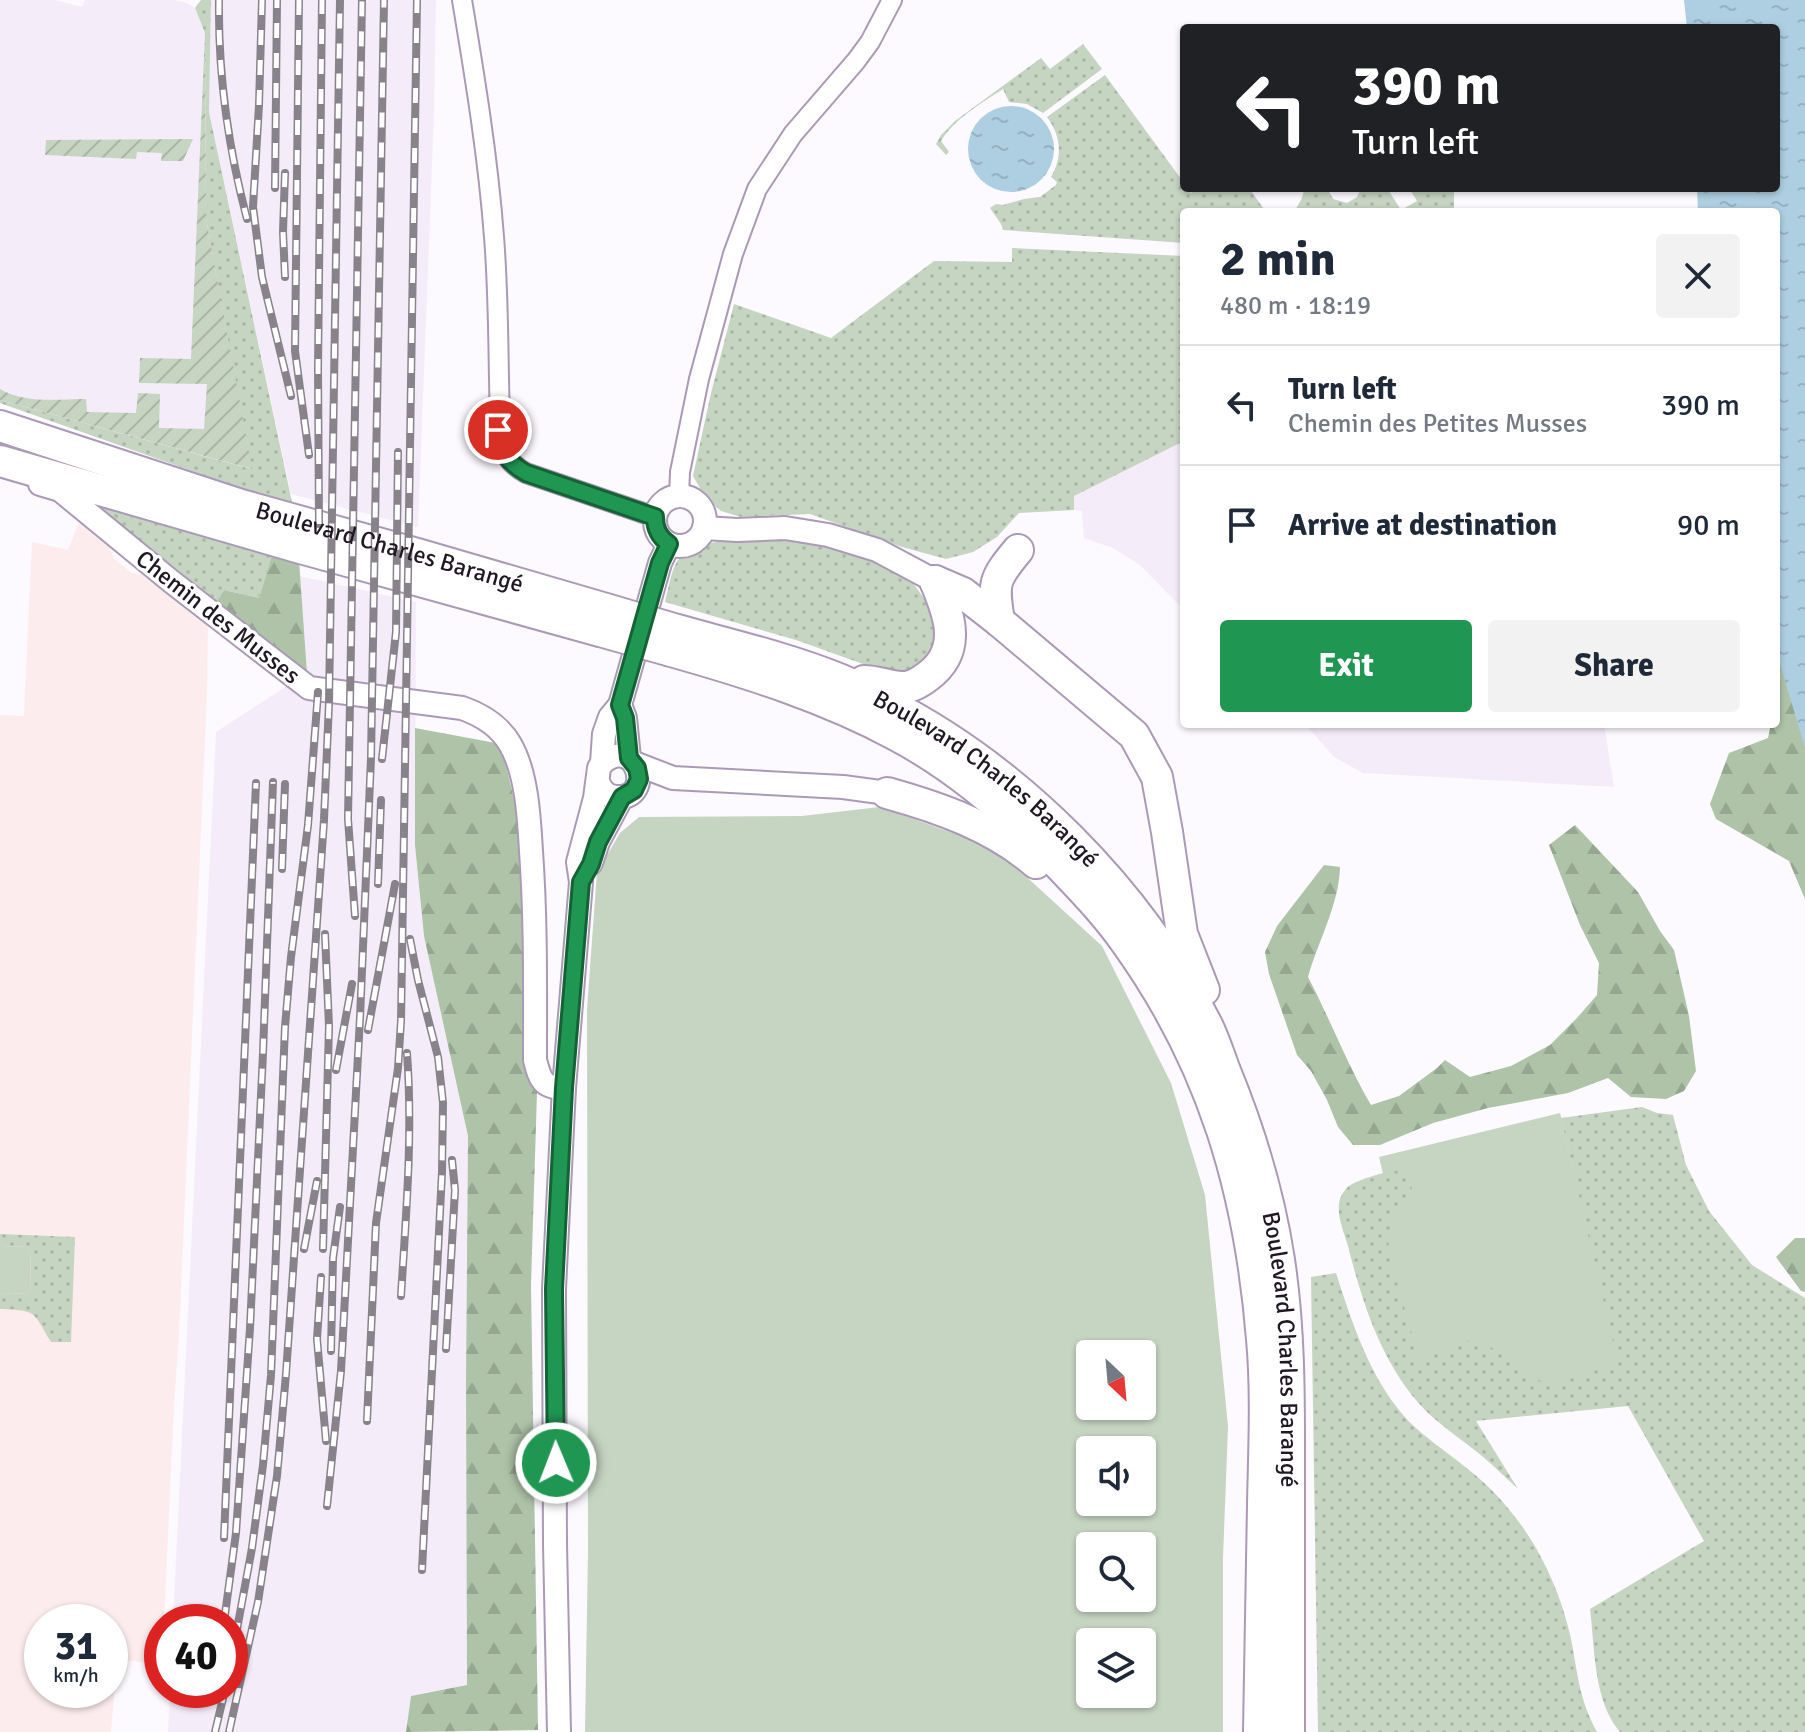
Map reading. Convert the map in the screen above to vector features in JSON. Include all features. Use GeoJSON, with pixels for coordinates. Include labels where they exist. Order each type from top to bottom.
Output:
{"type":"FeatureCollection","features":[{"type":"Feature","properties":{"kind":"highway","name":"Boulevard Charles Barangé"},"geometry":{"type":"LineString","coordinates":[[0,426],[241,505],[402,549],[603,620]]}},
{"type":"Feature","properties":{"kind":"highway","name":"Boulevard Charles Barangé"},"geometry":{"type":"LineString","coordinates":[[0,461],[283,543],[674,640],[765,654],[840,679],[938,732],[988,765],[1045,814],[1093,863],[1136,914],[1175,970],[1208,1027],[1239,1105],[1262,1176],[1279,1263],[1288,1370],[1289,1732]]}},
{"type":"Feature","properties":{"kind":"highway"},"geometry":{"type":"LineString","coordinates":[[999,621],[995,591],[999,572],[1018,550]]}},
{"type":"Feature","properties":{"kind":"highway"},"geometry":{"type":"LineString","coordinates":[[935,581],[963,593],[1134,735],[1157,777],[1182,934],[1209,1004],[1208,1027]]}},
{"type":"Feature","properties":{"kind":"highway"},"geometry":{"type":"LineString","coordinates":[[840,679],[910,687],[942,663],[949,647],[951,631],[935,581]]}},
{"type":"Feature","properties":{"kind":"highway","name":"Boulevard Charles Barangé"},"geometry":{"type":"LineString","coordinates":[[674,640],[712,662],[788,686],[842,708],[900,737],[977,789],[1031,836],[1088,895],[1124,939],[1156,987],[1188,1045],[1210,1097],[1239,1184],[1249,1234],[1262,1343],[1264,1434],[1259,1732]]}},
{"type":"Feature","properties":{"kind":"highway"},"geometry":{"type":"LineString","coordinates":[[712,662],[733,695]]}},
{"type":"Feature","properties":{"kind":"highway"},"geometry":{"type":"LineString","coordinates":[[887,793],[924,803],[983,827],[1024,853],[1055,879],[1088,895]]}},
{"type":"Feature","properties":{"kind":"street"},"geometry":{"type":"LineString","coordinates":[[462,0],[486,154],[494,234],[498,430],[502,449],[512,464],[526,473],[655,517]]}},
{"type":"Feature","properties":{"kind":"street"},"geometry":{"type":"LineString","coordinates":[[679,496],[680,472],[699,379],[733,254],[757,189],[793,134],[863,52],[892,0]]}},
{"type":"Feature","properties":{"kind":"street","name":"Chemin des Musses"},"geometry":{"type":"LineString","coordinates":[[0,474],[60,490],[309,688],[462,708],[481,716],[503,734],[517,758],[529,810],[535,910],[535,1060],[543,1083],[564,1088]]}},
{"type":"Feature","properties":{"kind":"street"},"geometry":{"type":"LineString","coordinates":[[679,496],[687,497],[699,506],[703,512],[704,528],[694,542],[677,546],[669,544],[657,532],[655,517],[663,502],[679,496]]}},
{"type":"Feature","properties":{"kind":"street"},"geometry":{"type":"LineString","coordinates":[[704,528],[785,528],[828,535],[877,550],[935,581]]}},
{"type":"Feature","properties":{"kind":"street"},"geometry":{"type":"LineString","coordinates":[[559,1732],[554,1289],[564,1088],[581,882],[578,862],[600,772],[604,734],[610,717],[620,705],[660,563],[669,544]]}},
{"type":"Feature","properties":{"kind":"street"},"geometry":{"type":"LineString","coordinates":[[581,882],[598,842],[637,785],[639,773],[631,760],[620,705]]}},
{"type":"Feature","properties":{"kind":"street"},"geometry":{"type":"LineString","coordinates":[[600,772],[615,756],[673,778],[843,787],[887,793]]}},
{"type":"Feature","properties":{"kind":"street"},"geometry":{"type":"LineString","coordinates":[[600,772],[604,793],[616,798],[673,778]]}},
{"type":"Feature","properties":{"kind":"shaded area"},"geometry":{"type":"Polygon","coordinates":[[[0,0],[55,0],[82,7],[85,0],[174,0],[195,8],[205,33],[206,218],[252,469],[0,400],[0,0]]]}},
{"type":"Feature","properties":{"kind":"shaded area"},"geometry":{"type":"Polygon","coordinates":[[[211,0],[436,0],[418,527],[291,494],[209,112],[211,0]]]}},
{"type":"Feature","properties":{"kind":"shaded area"},"geometry":{"type":"Polygon","coordinates":[[[1180,443],[1180,606],[1140,565],[1113,548],[1084,538],[1082,511],[1074,510],[1073,496],[1180,443]]]}},
{"type":"Feature","properties":{"kind":"shaded area"},"geometry":{"type":"Polygon","coordinates":[[[80,520],[107,541],[114,559],[132,573],[154,577],[208,620],[165,1604],[144,1604],[144,1662],[128,1661],[128,1604],[24,1604],[24,1708],[113,1708],[111,1732],[0,1732],[0,715],[24,716],[32,542],[68,550],[80,520]]]}},
{"type":"Feature","properties":{"kind":"shaded area"},"geometry":{"type":"Polygon","coordinates":[[[300,576],[416,602],[415,845],[424,936],[468,1136],[467,1685],[411,1696],[406,1732],[168,1732],[169,1708],[248,1708],[248,1604],[174,1604],[216,732],[307,673],[300,576]]]}},
{"type":"Feature","properties":{"kind":"shaded area"},"geometry":{"type":"Polygon","coordinates":[[[1309,728],[1605,728],[1614,787],[1363,773],[1334,757],[1309,728]]]}},
{"type":"Feature","properties":{"kind":"green space"},"geometry":{"type":"Polygon","coordinates":[[[201,0],[211,0],[209,112],[293,507],[0,403],[0,400],[251,469],[206,218],[205,33],[195,8],[201,0]]]}},
{"type":"Feature","properties":{"kind":"green space"},"geometry":{"type":"Polygon","coordinates":[[[205,33],[206,218],[252,469],[0,400],[0,389],[31,399],[86,399],[87,412],[136,413],[138,393],[160,394],[159,428],[204,429],[207,384],[139,383],[140,358],[191,359],[205,33]]]}},
{"type":"Feature","properties":{"kind":"green space"},"geometry":{"type":"Polygon","coordinates":[[[1083,44],[1102,69],[1043,113],[1027,104],[1009,102],[1003,89],[953,126],[941,141],[949,152],[946,155],[936,144],[955,121],[1041,58],[1050,69],[1083,44]]]}},
{"type":"Feature","properties":{"kind":"green space"},"geometry":{"type":"Polygon","coordinates":[[[1105,75],[1180,178],[1180,192],[1252,192],[1263,208],[1180,208],[1180,243],[1003,230],[990,208],[996,204],[1040,197],[1056,185],[1057,182],[1051,177],[1059,146],[1047,117],[1105,75]]]}},
{"type":"Feature","properties":{"kind":"green space"},"geometry":{"type":"Polygon","coordinates":[[[193,139],[183,161],[161,161],[162,153],[137,152],[136,159],[45,155],[46,140],[193,139]]]}},
{"type":"Feature","properties":{"kind":"green space"},"geometry":{"type":"Polygon","coordinates":[[[1304,192],[1329,192],[1333,199],[1347,203],[1359,192],[1390,192],[1400,208],[1296,208],[1304,192]]]}},
{"type":"Feature","properties":{"kind":"green space"},"geometry":{"type":"Polygon","coordinates":[[[1411,192],[1454,192],[1454,208],[1405,208],[1417,201],[1411,192]]]}},
{"type":"Feature","properties":{"kind":"green space"},"geometry":{"type":"Polygon","coordinates":[[[1012,248],[1180,256],[1180,443],[1074,496],[1074,510],[1019,513],[997,537],[973,552],[946,559],[902,547],[810,514],[741,517],[721,511],[705,497],[693,476],[734,304],[831,338],[934,261],[1012,262],[1012,248]]]}},
{"type":"Feature","properties":{"kind":"green space"},"geometry":{"type":"Polygon","coordinates":[[[95,500],[272,555],[259,598],[224,590],[215,604],[92,504],[95,500]]]}},
{"type":"Feature","properties":{"kind":"green space"},"geometry":{"type":"Polygon","coordinates":[[[766,537],[808,538],[853,549],[908,576],[933,611],[939,644],[923,668],[891,674],[796,640],[665,602],[674,567],[687,552],[720,541],[766,537]]]}},
{"type":"Feature","properties":{"kind":"green space"},"geometry":{"type":"Polygon","coordinates":[[[272,555],[299,560],[307,673],[215,604],[224,590],[259,598],[272,555]]]}},
{"type":"Feature","properties":{"kind":"green space"},"geometry":{"type":"Polygon","coordinates":[[[1805,644],[1805,899],[1789,861],[1716,819],[1710,804],[1729,753],[1768,738],[1770,728],[1780,728],[1780,654],[1805,644]]]}},
{"type":"Feature","properties":{"kind":"green space"},"geometry":{"type":"Polygon","coordinates":[[[415,728],[501,744],[521,829],[527,1075],[537,1092],[531,1285],[538,1730],[406,1732],[411,1696],[467,1685],[468,1136],[424,936],[415,845],[415,728]]]}},
{"type":"Feature","properties":{"kind":"green space"},"geometry":{"type":"Polygon","coordinates":[[[880,807],[995,848],[1102,946],[1171,1083],[1205,1195],[1228,1426],[1223,1558],[1223,1732],[585,1732],[588,1551],[587,1009],[597,872],[620,833],[639,817],[802,816],[880,807]]]}},
{"type":"Feature","properties":{"kind":"green space"},"geometry":{"type":"Polygon","coordinates":[[[1575,825],[1638,892],[1674,950],[1689,1016],[1696,1071],[1684,1091],[1666,1099],[1631,1097],[1608,1078],[1568,1093],[1488,1108],[1433,1123],[1380,1145],[1353,1145],[1338,1127],[1311,1071],[1297,1055],[1269,974],[1265,952],[1277,926],[1324,865],[1340,867],[1332,909],[1308,977],[1371,1105],[1399,1096],[1445,1060],[1470,1077],[1511,1066],[1550,1045],[1597,995],[1599,963],[1580,925],[1549,845],[1575,825]]]}},
{"type":"Feature","properties":{"kind":"green space"},"geometry":{"type":"Polygon","coordinates":[[[1642,1107],[1673,1115],[1686,1165],[1709,1211],[1752,1265],[1805,1298],[1805,1732],[1620,1732],[1611,1719],[1600,1690],[1590,1609],[1704,1541],[1628,1406],[1476,1421],[1518,1489],[1425,1410],[1397,1374],[1376,1333],[1341,1224],[1339,1202],[1352,1184],[1371,1176],[1426,1163],[1476,1338],[1612,1341],[1561,1118],[1642,1107]]]}},
{"type":"Feature","properties":{"kind":"green space"},"geometry":{"type":"Polygon","coordinates":[[[1560,1113],[1618,1363],[1548,1386],[1477,1338],[1419,1359],[1389,1254],[1389,1236],[1394,1219],[1412,1188],[1407,1168],[1383,1174],[1379,1157],[1560,1113]]]}},
{"type":"Feature","properties":{"kind":"green space"},"geometry":{"type":"Polygon","coordinates":[[[0,1234],[75,1237],[71,1342],[51,1342],[32,1314],[0,1309],[0,1293],[30,1294],[31,1247],[0,1246],[0,1234]]]}},
{"type":"Feature","properties":{"kind":"green space"},"geometry":{"type":"Polygon","coordinates":[[[1795,1238],[1805,1238],[1805,1292],[1801,1291],[1776,1257],[1795,1238]]]}},
{"type":"Feature","properties":{"kind":"green space"},"geometry":{"type":"Polygon","coordinates":[[[0,1246],[31,1247],[30,1294],[0,1293],[0,1246]]]}},
{"type":"Feature","properties":{"kind":"green space"},"geometry":{"type":"Polygon","coordinates":[[[1336,1273],[1363,1348],[1391,1399],[1417,1429],[1498,1496],[1536,1548],[1561,1604],[1583,1698],[1597,1732],[1318,1732],[1311,1277],[1336,1273]]]}},
{"type":"Feature","properties":{"kind":"water"},"geometry":{"type":"Polygon","coordinates":[[[1684,0],[1805,0],[1805,748],[1780,664],[1780,208],[1698,208],[1697,192],[1780,192],[1780,24],[1687,24],[1684,0]]]}},
{"type":"Feature","properties":{"kind":"water"},"geometry":{"type":"Polygon","coordinates":[[[1011,106],[1035,113],[1047,125],[1054,149],[1047,173],[1035,185],[1011,192],[987,185],[975,173],[968,149],[975,125],[987,113],[1011,106]]]}},
{"type":"Feature","properties":{"kind":"railway"},"geometry":{"type":"LineString","coordinates":[[219,0],[220,56],[226,111],[234,165],[247,219]]}},
{"type":"Feature","properties":{"kind":"railway"},"geometry":{"type":"LineString","coordinates":[[262,0],[253,207],[262,277],[291,396]]}},
{"type":"Feature","properties":{"kind":"railway"},"geometry":{"type":"LineString","coordinates":[[275,188],[277,0]]}},
{"type":"Feature","properties":{"kind":"railway"},"geometry":{"type":"LineString","coordinates":[[299,0],[295,351],[309,455]]}},
{"type":"Feature","properties":{"kind":"railway"},"geometry":{"type":"LineString","coordinates":[[319,524],[322,0]]}},
{"type":"Feature","properties":{"kind":"railway"},"geometry":{"type":"LineString","coordinates":[[229,1732],[258,1602],[277,1476],[324,820],[329,703],[340,0]]}},
{"type":"Feature","properties":{"kind":"railway"},"geometry":{"type":"LineString","coordinates":[[355,916],[348,819],[362,0]]}},
{"type":"Feature","properties":{"kind":"railway"},"geometry":{"type":"LineString","coordinates":[[327,1506],[341,1371],[371,758],[384,0]]}},
{"type":"Feature","properties":{"kind":"railway"},"geometry":{"type":"LineString","coordinates":[[367,1421],[376,1223],[398,1068],[401,1021],[417,0]]}},
{"type":"Feature","properties":{"kind":"railway"},"geometry":{"type":"LineString","coordinates":[[285,173],[285,277]]}},
{"type":"Feature","properties":{"kind":"railway"},"geometry":{"type":"LineString","coordinates":[[382,759],[396,632],[398,452]]}},
{"type":"Feature","properties":{"kind":"railway"},"geometry":{"type":"LineString","coordinates":[[242,1604],[263,1465],[271,1375],[285,1027],[308,825],[318,692]]}},
{"type":"Feature","properties":{"kind":"railway"},"geometry":{"type":"LineString","coordinates":[[226,1604],[236,1533],[250,1328],[273,782]]}},
{"type":"Feature","properties":{"kind":"railway"},"geometry":{"type":"LineString","coordinates":[[224,1538],[256,783]]}},
{"type":"Feature","properties":{"kind":"railway"},"geometry":{"type":"LineString","coordinates":[[282,869],[285,784]]}},
{"type":"Feature","properties":{"kind":"railway"},"geometry":{"type":"LineString","coordinates":[[378,884],[381,800]]}},
{"type":"Feature","properties":{"kind":"railway"},"geometry":{"type":"LineString","coordinates":[[368,1030],[395,884]]}},
{"type":"Feature","properties":{"kind":"railway"},"geometry":{"type":"LineString","coordinates":[[323,1249],[329,1026],[325,934]]}},
{"type":"Feature","properties":{"kind":"railway"},"geometry":{"type":"LineString","coordinates":[[410,939],[438,1057],[443,1103],[422,1570]]}},
{"type":"Feature","properties":{"kind":"railway"},"geometry":{"type":"LineString","coordinates":[[336,1070],[352,984]]}},
{"type":"Feature","properties":{"kind":"railway"},"geometry":{"type":"LineString","coordinates":[[401,1296],[409,1144],[407,1053]]}},
{"type":"Feature","properties":{"kind":"railway"},"geometry":{"type":"LineString","coordinates":[[446,1349],[455,1190],[452,1160]]}},
{"type":"Feature","properties":{"kind":"railway"},"geometry":{"type":"LineString","coordinates":[[304,1249],[317,1181]]}},
{"type":"Feature","properties":{"kind":"railway"},"geometry":{"type":"LineString","coordinates":[[331,1351],[333,1258],[340,1207]]}},
{"type":"Feature","properties":{"kind":"railway"},"geometry":{"type":"LineString","coordinates":[[321,1277],[317,1339],[326,1441]]}},
{"type":"Feature","properties":{"kind":"railway"},"geometry":{"type":"LineString","coordinates":[[215,1732],[221,1708]]}},
{"type":"Feature","properties":{"kind":"route"},"geometry":{"type":"LineString","coordinates":[[498,430],[502,449],[519,469],[655,517],[657,532],[669,544],[660,563],[620,705],[625,718],[629,758],[637,768],[639,779],[634,790],[622,797],[581,882],[564,1088],[554,1289],[556,1463]]}}]}
